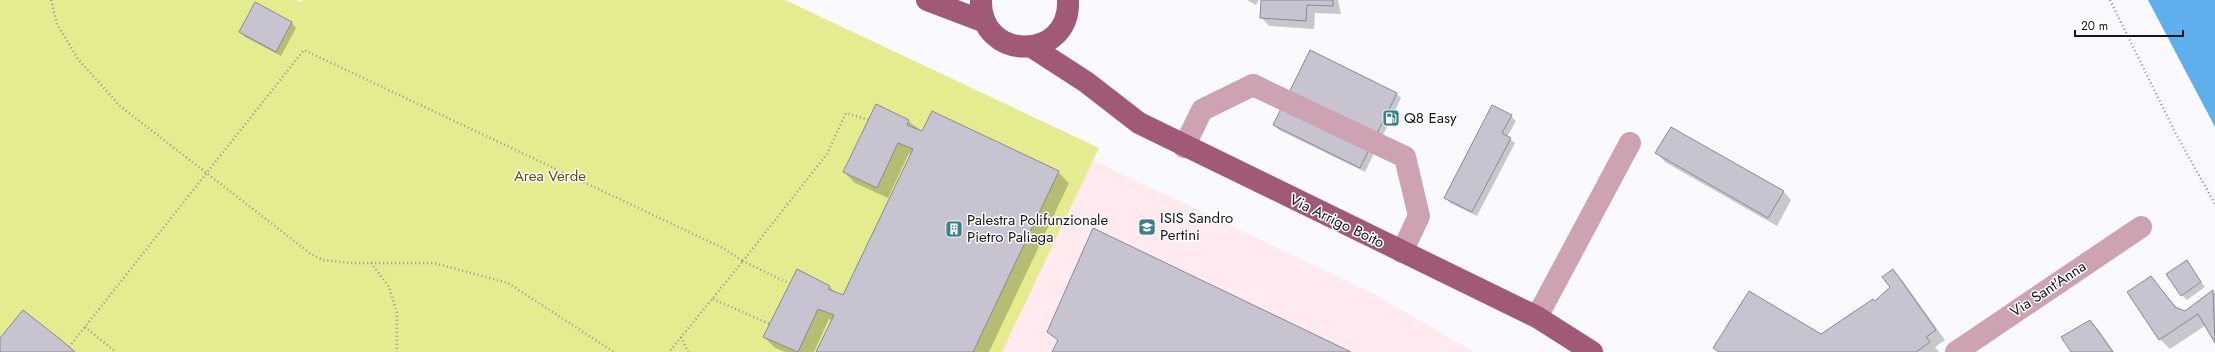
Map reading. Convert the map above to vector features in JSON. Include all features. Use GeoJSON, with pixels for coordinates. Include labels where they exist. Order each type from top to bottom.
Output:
{"type":"FeatureCollection","features":[{"type":"Feature","properties":{"kind":"main road"},"geometry":{"type":"LineString","coordinates":[[929,0],[985,22]]}},
{"type":"Feature","properties":{"kind":"main road"},"geometry":{"type":"LineString","coordinates":[[981,0],[981,8],[985,22],[993,34],[1004,42],[1018,47],[1032,47],[1045,43],[1056,34],[1064,22],[1068,8],[1068,0]]}},
{"type":"Feature","properties":{"kind":"main road","name":"Via Arrigo Boito"},"geometry":{"type":"LineString","coordinates":[[1056,34],[1086,82]]}},
{"type":"Feature","properties":{"kind":"main road","name":"Via Arrigo Boito"},"geometry":{"type":"LineString","coordinates":[[1032,47],[1086,82],[1139,123],[1184,147],[1537,317],[1592,352]]}},
{"type":"Feature","properties":{"kind":"street"},"geometry":{"type":"LineString","coordinates":[[1184,147],[1202,110],[1253,85],[1405,157],[1419,216],[1402,252]]}},
{"type":"Feature","properties":{"kind":"street"},"geometry":{"type":"LineString","coordinates":[[1537,317],[1630,144]]}},
{"type":"Feature","properties":{"kind":"street","name":"Via Sant'Anna"},"geometry":{"type":"LineString","coordinates":[[1956,352],[2141,226]]}},
{"type":"Feature","properties":{"kind":"path"},"geometry":{"type":"LineString","coordinates":[[51,0],[57,24],[78,59],[120,106],[206,171],[311,254],[323,260],[370,263],[434,263],[508,283],[614,352]]}},
{"type":"Feature","properties":{"kind":"path"},"geometry":{"type":"LineString","coordinates":[[2110,0],[2176,134],[2215,204]]}},
{"type":"Feature","properties":{"kind":"path"},"geometry":{"type":"LineString","coordinates":[[69,347],[206,171],[304,50],[723,248],[743,261],[790,284]]}},
{"type":"Feature","properties":{"kind":"path"},"geometry":{"type":"LineString","coordinates":[[669,352],[827,154],[846,114],[869,120]]}},
{"type":"Feature","properties":{"kind":"path"},"geometry":{"type":"LineString","coordinates":[[370,263],[389,288],[397,313],[397,352]]}},
{"type":"Feature","properties":{"kind":"path"},"geometry":{"type":"LineString","coordinates":[[713,298],[770,324]]}},
{"type":"Feature","properties":{"kind":"path"},"geometry":{"type":"LineString","coordinates":[[85,327],[116,352]]}},
{"type":"Feature","properties":{"kind":"path"},"geometry":{"type":"LineString","coordinates":[[681,337],[688,352]]}},
{"type":"Feature","properties":{"kind":"shaded area","name":"ISIS Sandro Pertini"},"geometry":{"type":"Polygon","coordinates":[[[1093,160],[1374,294],[1474,352],[1002,352],[1093,160]]]}},
{"type":"Feature","properties":{"kind":"green space","name":"Area Verde"},"geometry":{"type":"Polygon","coordinates":[[[0,0],[297,0],[301,2],[303,0],[785,0],[1099,148],[1002,352],[0,352],[0,0]]]}},
{"type":"Feature","properties":{"kind":"water"},"geometry":{"type":"Polygon","coordinates":[[[2148,0],[2215,0],[2215,127],[2148,0]]]}},
{"type":"Feature","properties":{"kind":"building"},"geometry":{"type":"Polygon","coordinates":[[[1261,0],[1333,0],[1333,6],[1307,5],[1306,21],[1260,18],[1261,0]]]}},
{"type":"Feature","properties":{"kind":"building"},"geometry":{"type":"Polygon","coordinates":[[[255,2],[292,22],[276,52],[239,32],[255,2]]]}},
{"type":"Feature","properties":{"kind":"building"},"geometry":{"type":"Polygon","coordinates":[[[1310,50],[1397,93],[1360,168],[1273,125],[1310,50]]]}},
{"type":"Feature","properties":{"kind":"building","name":"Palestra Polifunzionale Pietro Paliaga"},"geometry":{"type":"Polygon","coordinates":[[[876,104],[909,120],[907,125],[922,131],[932,111],[1059,171],[973,352],[816,352],[834,315],[818,309],[798,352],[763,337],[797,269],[830,286],[828,289],[843,295],[913,149],[898,143],[877,188],[843,172],[876,104]]]}},
{"type":"Feature","properties":{"kind":"building"},"geometry":{"type":"Polygon","coordinates":[[[1492,105],[1512,115],[1502,133],[1511,138],[1472,212],[1444,198],[1492,105]]]}},
{"type":"Feature","properties":{"kind":"building"},"geometry":{"type":"Polygon","coordinates":[[[1671,127],[1784,191],[1768,218],[1655,153],[1671,127]]]}},
{"type":"Feature","properties":{"kind":"building"},"geometry":{"type":"Polygon","coordinates":[[[1093,228],[1351,352],[1052,352],[1058,340],[1047,332],[1093,228]]]}},
{"type":"Feature","properties":{"kind":"building"},"geometry":{"type":"Polygon","coordinates":[[[2187,260],[2201,282],[2181,296],[2166,274],[2187,260]]]}},
{"type":"Feature","properties":{"kind":"building"},"geometry":{"type":"Polygon","coordinates":[[[1893,269],[1936,330],[1926,337],[1930,342],[1916,352],[1719,352],[1713,348],[1749,291],[1821,334],[1873,299],[1875,301],[1890,287],[1882,277],[1893,269]]]}},
{"type":"Feature","properties":{"kind":"building"},"geometry":{"type":"Polygon","coordinates":[[[2151,276],[2175,307],[2185,311],[2213,290],[2215,343],[2198,314],[2159,340],[2127,292],[2151,276]]]}},
{"type":"Feature","properties":{"kind":"building"},"geometry":{"type":"Polygon","coordinates":[[[23,310],[75,352],[0,352],[0,338],[23,310]]]}},
{"type":"Feature","properties":{"kind":"building"},"geometry":{"type":"Polygon","coordinates":[[[2090,320],[2113,352],[2071,352],[2061,337],[2090,320]]]}},
{"type":"Feature","properties":{"kind":"place","name":"Q8 Easy"},"geometry":{"type":"Point","coordinates":[1391,118]}},
{"type":"Feature","properties":{"kind":"place","name":"ISIS Sandro Pertini"},"geometry":{"type":"Point","coordinates":[1147,227]}},
{"type":"Feature","properties":{"kind":"place","name":"Palestra Polifunzionale Pietro Paliaga"},"geometry":{"type":"Point","coordinates":[954,229]}}]}
